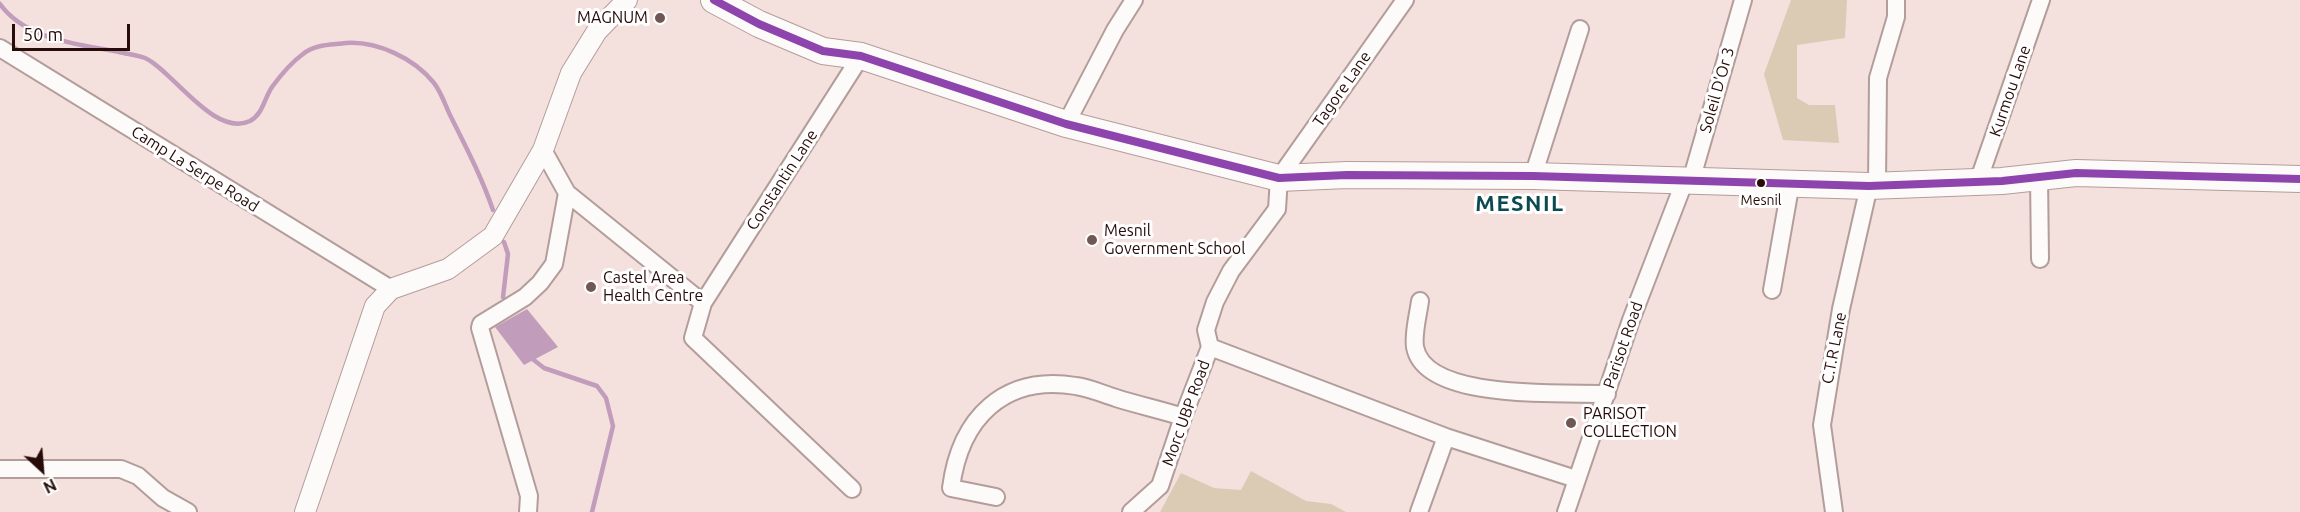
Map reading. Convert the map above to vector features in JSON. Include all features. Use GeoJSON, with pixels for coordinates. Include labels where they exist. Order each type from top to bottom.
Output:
{"type":"FeatureCollection","features":[{"type":"Feature","properties":{"kind":"main road"},"geometry":{"type":"LineString","coordinates":[[714,0],[759,24],[823,51],[861,56],[1066,124],[1279,178],[1347,175],[1533,176],[1873,185],[1978,182],[2091,173],[2300,179]]}},
{"type":"Feature","properties":{"kind":"street"},"geometry":{"type":"LineString","coordinates":[[305,512],[375,306],[391,290],[448,269],[493,236],[543,150],[571,73],[597,31],[627,0]]}},
{"type":"Feature","properties":{"kind":"street"},"geometry":{"type":"LineString","coordinates":[[1066,124],[1115,30],[1134,0]]}},
{"type":"Feature","properties":{"kind":"street","name":"Tagore Lane"},"geometry":{"type":"LineString","coordinates":[[1279,178],[1405,0]]}},
{"type":"Feature","properties":{"kind":"street","name":"Soleil D'Or 3"},"geometry":{"type":"LineString","coordinates":[[1688,180],[1743,0]]}},
{"type":"Feature","properties":{"kind":"street","name":"C.T.R Lane"},"geometry":{"type":"LineString","coordinates":[[1834,512],[1822,424],[1841,309],[1873,185],[1878,78],[1896,17],[1896,0]]}},
{"type":"Feature","properties":{"kind":"street","name":"Kurmou Lane"},"geometry":{"type":"LineString","coordinates":[[1978,182],[2041,0]]}},
{"type":"Feature","properties":{"kind":"street"},"geometry":{"type":"LineString","coordinates":[[1533,176],[1580,29]]}},
{"type":"Feature","properties":{"kind":"street","name":"Camp La Serpe Road"},"geometry":{"type":"LineString","coordinates":[[0,48],[391,290]]}},
{"type":"Feature","properties":{"kind":"street","name":"Constantin Lane"},"geometry":{"type":"LineString","coordinates":[[852,489],[693,338],[703,303],[861,56]]}},
{"type":"Feature","properties":{"kind":"street"},"geometry":{"type":"LineString","coordinates":[[543,150],[567,194],[703,303]]}},
{"type":"Feature","properties":{"kind":"street"},"geometry":{"type":"LineString","coordinates":[[2039,176],[2040,259]]}},
{"type":"Feature","properties":{"kind":"street","name":"Morc UBP Road"},"geometry":{"type":"LineString","coordinates":[[1131,512],[1160,486],[1210,347],[1206,330],[1215,302],[1231,271],[1277,209],[1279,178]]}},
{"type":"Feature","properties":{"kind":"street","name":"Parisot Road"},"geometry":{"type":"LineString","coordinates":[[1566,512],[1631,320],[1688,180]]}},
{"type":"Feature","properties":{"kind":"street"},"geometry":{"type":"LineString","coordinates":[[1772,290],[1791,182]]}},
{"type":"Feature","properties":{"kind":"street"},"geometry":{"type":"LineString","coordinates":[[528,512],[529,496],[481,333],[481,324],[525,297],[540,283],[554,264],[567,194]]}},
{"type":"Feature","properties":{"kind":"street"},"geometry":{"type":"LineString","coordinates":[[1420,301],[1415,348],[1419,358],[1434,374],[1483,389],[1607,394]]}},
{"type":"Feature","properties":{"kind":"street"},"geometry":{"type":"LineString","coordinates":[[1210,347],[1446,437],[1576,479]]}},
{"type":"Feature","properties":{"kind":"street"},"geometry":{"type":"LineString","coordinates":[[996,497],[951,488],[954,467],[971,425],[999,397],[1041,384],[1077,386],[1183,417]]}},
{"type":"Feature","properties":{"kind":"street"},"geometry":{"type":"LineString","coordinates":[[1419,512],[1446,437]]}},
{"type":"Feature","properties":{"kind":"street"},"geometry":{"type":"LineString","coordinates":[[0,469],[121,469],[138,476],[163,498],[188,512]]}},
{"type":"Feature","properties":{"kind":"shaded area"},"geometry":{"type":"Polygon","coordinates":[[[1791,0],[1847,0],[1845,38],[1797,45],[1797,98],[1809,105],[1835,105],[1839,143],[1783,140],[1764,74],[1791,0]]]}},
{"type":"Feature","properties":{"kind":"shaded area"},"geometry":{"type":"Polygon","coordinates":[[[527,309],[558,347],[524,365],[495,327],[527,309]]]}},
{"type":"Feature","properties":{"kind":"shaded area"},"geometry":{"type":"Polygon","coordinates":[[[1251,471],[1306,501],[1331,504],[1346,512],[1160,512],[1181,473],[1214,488],[1241,490],[1251,471]]]}},
{"type":"Feature","properties":{"kind":"waterway"},"geometry":{"type":"LineString","coordinates":[[0,4],[24,26],[38,33],[70,43],[145,58],[168,75],[208,112],[222,120],[236,124],[254,118],[282,74],[299,57],[313,48],[358,43],[394,53],[416,66],[437,87],[493,210]]}},
{"type":"Feature","properties":{"kind":"waterway"},"geometry":{"type":"LineString","coordinates":[[503,297],[508,254],[504,242]]}},
{"type":"Feature","properties":{"kind":"waterway"},"geometry":{"type":"LineString","coordinates":[[530,357],[544,368],[597,386],[606,398],[613,426],[592,512]]}},
{"type":"Feature","properties":{"kind":"transit line"},"geometry":{"type":"LineString","coordinates":[[714,0],[759,24],[823,51],[861,56],[1066,124],[1279,178],[1347,175],[1533,176],[1869,186],[2002,181],[2076,173],[2300,179]]}},
{"type":"Feature","properties":{"kind":"place","name":"MAGNUM"},"geometry":{"type":"Point","coordinates":[660,18]}},
{"type":"Feature","properties":{"kind":"place","name":"Mesnil"},"geometry":{"type":"Point","coordinates":[1761,183]}},
{"type":"Feature","properties":{"kind":"place","name":"Mesnil Government School"},"geometry":{"type":"Point","coordinates":[1092,240]}},
{"type":"Feature","properties":{"kind":"place","name":"Castel Area Health Centre"},"geometry":{"type":"Point","coordinates":[591,287]}},
{"type":"Feature","properties":{"kind":"place","name":"PARISOT COLLECTION"},"geometry":{"type":"Point","coordinates":[1571,423]}},
{"type":"Feature","properties":{"kind":"district","name":"MESNIL"},"geometry":{"type":"Point","coordinates":[1520,204]}}]}
